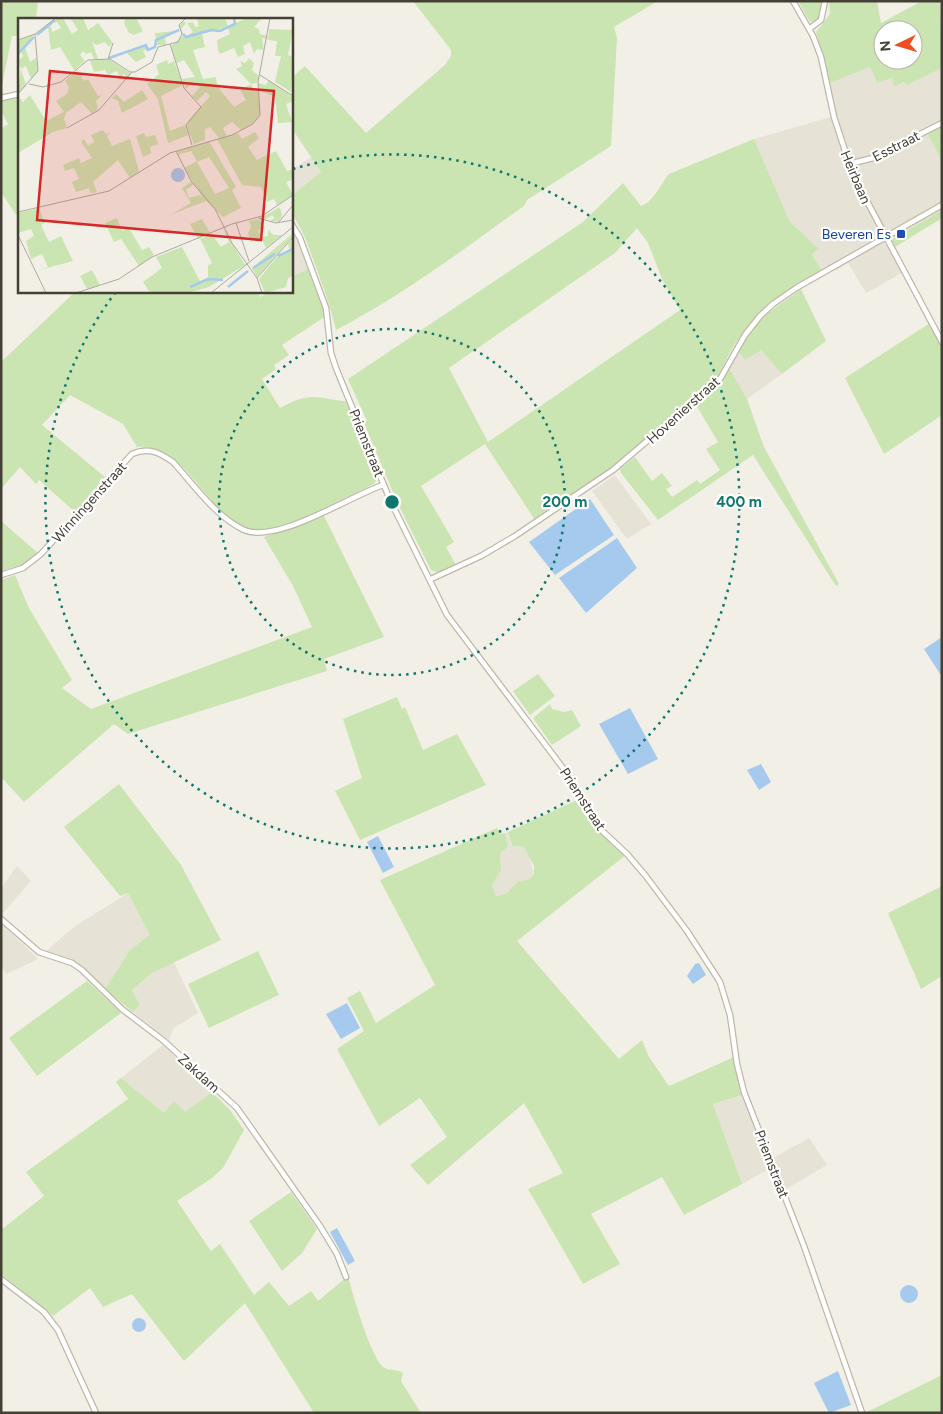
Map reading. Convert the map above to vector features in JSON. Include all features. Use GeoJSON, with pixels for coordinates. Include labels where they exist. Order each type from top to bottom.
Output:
{"type":"FeatureCollection","features":[{"type":"Feature","properties":{"kind":"street","name":"Heirbaan"},"geometry":{"type":"LineString","coordinates":[[793,1],[809,29],[821,57],[834,117],[848,164],[885,238],[942,342]]}},
{"type":"Feature","properties":{"kind":"street"},"geometry":{"type":"LineString","coordinates":[[809,29],[821,20],[825,1]]}},
{"type":"Feature","properties":{"kind":"street"},"geometry":{"type":"LineString","coordinates":[[1,98],[18,94]]}},
{"type":"Feature","properties":{"kind":"street","name":"Esstraat"},"geometry":{"type":"LineString","coordinates":[[848,164],[866,161],[942,123]]}},
{"type":"Feature","properties":{"kind":"street","name":"Hovenierstraat"},"geometry":{"type":"LineString","coordinates":[[431,580],[481,556],[515,536],[614,470],[715,385],[725,372],[745,335],[760,316],[773,304],[942,205]]}},
{"type":"Feature","properties":{"kind":"street","name":"Priemstraat"},"geometry":{"type":"LineString","coordinates":[[292,225],[300,238],[326,308],[331,353],[380,472],[383,485],[447,615],[560,764],[597,826],[627,854],[645,875],[687,931],[720,982],[730,1015],[737,1064],[744,1092],[804,1246],[862,1413]]}},
{"type":"Feature","properties":{"kind":"street","name":"Winningenstraat"},"geometry":{"type":"LineString","coordinates":[[1,575],[23,568],[41,554],[132,454],[139,451],[154,451],[163,455],[173,462],[220,513],[245,530],[262,534],[331,509],[372,487],[383,485]]}},
{"type":"Feature","properties":{"kind":"street","name":"Zakdam"},"geometry":{"type":"LineString","coordinates":[[1,919],[39,952],[72,963],[82,970],[237,1108],[316,1219],[337,1254],[346,1277]]}},
{"type":"Feature","properties":{"kind":"street"},"geometry":{"type":"LineString","coordinates":[[1,1279],[39,1308],[58,1330],[96,1413]]}},
{"type":"Feature","properties":{"kind":"shaded area"},"geometry":{"type":"Polygon","coordinates":[[[870,67],[877,83],[892,77],[894,87],[905,82],[907,85],[942,68],[942,126],[927,133],[942,161],[942,210],[885,243],[902,273],[866,293],[848,263],[837,270],[822,271],[812,253],[818,250],[790,222],[754,139],[831,117],[824,85],[870,67]]]}},
{"type":"Feature","properties":{"kind":"shaded area"},"geometry":{"type":"Polygon","coordinates":[[[311,157],[321,172],[292,195],[292,169],[311,157]]]}},
{"type":"Feature","properties":{"kind":"shaded area"},"geometry":{"type":"Polygon","coordinates":[[[295,233],[308,269],[292,277],[292,235],[295,233]]]}},
{"type":"Feature","properties":{"kind":"shaded area"},"geometry":{"type":"Polygon","coordinates":[[[738,350],[761,350],[782,374],[747,399],[729,368],[738,350]]]}},
{"type":"Feature","properties":{"kind":"shaded area"},"geometry":{"type":"Polygon","coordinates":[[[615,475],[651,524],[627,539],[592,491],[615,475]]]}},
{"type":"Feature","properties":{"kind":"shaded area"},"geometry":{"type":"Polygon","coordinates":[[[508,832],[511,846],[524,847],[529,855],[534,875],[528,880],[518,881],[506,894],[496,896],[492,885],[501,870],[500,853],[508,847],[505,833],[508,832]]]}},
{"type":"Feature","properties":{"kind":"shaded area"},"geometry":{"type":"Polygon","coordinates":[[[17,866],[31,881],[3,913],[1,911],[1,888],[17,866]]]}},
{"type":"Feature","properties":{"kind":"shaded area"},"geometry":{"type":"Polygon","coordinates":[[[128,893],[151,935],[130,950],[105,989],[70,958],[52,955],[46,951],[74,927],[128,893]]]}},
{"type":"Feature","properties":{"kind":"shaded area"},"geometry":{"type":"Polygon","coordinates":[[[1,923],[38,959],[6,974],[1,965],[1,923]]]}},
{"type":"Feature","properties":{"kind":"shaded area"},"geometry":{"type":"Polygon","coordinates":[[[174,962],[198,1013],[174,1028],[169,1040],[133,1012],[140,1005],[132,990],[152,973],[174,962]]]}},
{"type":"Feature","properties":{"kind":"shaded area"},"geometry":{"type":"Polygon","coordinates":[[[163,1045],[212,1092],[184,1113],[164,1113],[121,1078],[163,1045]]]}},
{"type":"Feature","properties":{"kind":"shaded area"},"geometry":{"type":"Polygon","coordinates":[[[742,1095],[771,1168],[742,1184],[713,1104],[742,1095]]]}},
{"type":"Feature","properties":{"kind":"shaded area"},"geometry":{"type":"Polygon","coordinates":[[[809,1138],[827,1165],[786,1189],[773,1158],[809,1138]]]}},
{"type":"Feature","properties":{"kind":"green space"},"geometry":{"type":"Polygon","coordinates":[[[1,1],[38,1],[36,18],[18,18],[18,36],[12,36],[1,90],[1,1]]]}},
{"type":"Feature","properties":{"kind":"green space"},"geometry":{"type":"Polygon","coordinates":[[[413,1],[658,1],[614,27],[617,38],[611,146],[527,200],[524,206],[432,271],[385,302],[336,330],[307,242],[292,210],[292,195],[321,172],[292,128],[292,77],[305,66],[366,133],[445,65],[451,56],[451,50],[413,1]]]}},
{"type":"Feature","properties":{"kind":"green space"},"geometry":{"type":"Polygon","coordinates":[[[798,1],[823,1],[821,15],[816,21],[810,22],[798,1]]]}},
{"type":"Feature","properties":{"kind":"green space"},"geometry":{"type":"Polygon","coordinates":[[[829,1],[877,1],[880,20],[873,20],[873,70],[923,70],[923,20],[887,20],[922,1],[940,1],[942,68],[907,85],[904,82],[894,87],[892,78],[877,83],[870,67],[830,83],[816,32],[830,14],[829,1]]]}},
{"type":"Feature","properties":{"kind":"green space"},"geometry":{"type":"Polygon","coordinates":[[[18,97],[18,214],[16,215],[1,192],[1,129],[8,124],[1,111],[1,100],[18,97]]]}},
{"type":"Feature","properties":{"kind":"green space"},"geometry":{"type":"Polygon","coordinates":[[[942,126],[942,161],[927,133],[942,126]]]}},
{"type":"Feature","properties":{"kind":"green space"},"geometry":{"type":"Polygon","coordinates":[[[754,139],[790,222],[819,249],[812,254],[822,271],[783,295],[751,323],[732,349],[713,383],[622,461],[535,520],[485,444],[421,486],[454,542],[446,547],[456,565],[439,573],[431,570],[397,502],[364,423],[367,421],[348,379],[583,222],[623,183],[641,206],[650,201],[669,174],[754,139]],[[637,228],[615,253],[449,368],[488,442],[680,310],[662,279],[648,243],[637,228]]]}},
{"type":"Feature","properties":{"kind":"green space"},"geometry":{"type":"Polygon","coordinates":[[[942,210],[942,218],[895,247],[891,240],[942,210]]]}},
{"type":"Feature","properties":{"kind":"green space"},"geometry":{"type":"Polygon","coordinates":[[[308,269],[326,316],[282,345],[289,355],[274,365],[276,369],[262,379],[280,408],[300,399],[314,397],[349,402],[377,473],[378,477],[374,484],[299,520],[269,530],[258,531],[241,526],[226,516],[172,458],[155,449],[137,447],[123,424],[70,395],[42,425],[105,477],[75,512],[39,480],[36,484],[20,467],[1,489],[1,362],[75,292],[257,292],[261,297],[268,292],[292,292],[292,277],[308,269]]]}},
{"type":"Feature","properties":{"kind":"green space"},"geometry":{"type":"Polygon","coordinates":[[[801,289],[826,341],[782,374],[761,350],[745,360],[738,350],[761,318],[801,289]]]}},
{"type":"Feature","properties":{"kind":"green space"},"geometry":{"type":"Polygon","coordinates":[[[930,323],[942,344],[942,415],[884,454],[845,378],[930,323]]]}},
{"type":"Feature","properties":{"kind":"green space"},"geometry":{"type":"Polygon","coordinates":[[[729,368],[747,399],[764,447],[839,584],[836,586],[753,455],[658,520],[621,473],[620,469],[635,457],[652,481],[662,473],[672,486],[666,489],[672,497],[697,480],[700,484],[720,470],[706,449],[718,442],[696,405],[717,386],[729,368]]]}},
{"type":"Feature","properties":{"kind":"green space"},"geometry":{"type":"Polygon","coordinates":[[[324,516],[384,637],[324,659],[327,671],[128,734],[114,724],[24,802],[1,777],[1,580],[15,575],[29,608],[72,680],[62,688],[91,709],[312,627],[293,586],[264,537],[324,516]]]}},
{"type":"Feature","properties":{"kind":"green space"},"geometry":{"type":"Polygon","coordinates":[[[1,521],[38,553],[25,564],[1,571],[1,521]]]}},
{"type":"Feature","properties":{"kind":"green space"},"geometry":{"type":"Polygon","coordinates":[[[538,674],[555,696],[530,715],[513,691],[538,674]]]}},
{"type":"Feature","properties":{"kind":"green space"},"geometry":{"type":"Polygon","coordinates":[[[397,697],[402,709],[405,707],[423,750],[457,734],[486,785],[360,840],[335,791],[362,778],[343,719],[397,697]]]}},
{"type":"Feature","properties":{"kind":"green space"},"geometry":{"type":"Polygon","coordinates":[[[550,704],[552,709],[564,712],[572,710],[581,726],[552,745],[533,718],[550,704]]]}},
{"type":"Feature","properties":{"kind":"green space"},"geometry":{"type":"Polygon","coordinates":[[[119,784],[181,865],[221,940],[152,973],[132,990],[140,1005],[133,1012],[105,989],[130,950],[150,935],[128,893],[120,896],[64,827],[119,784]]]}},
{"type":"Feature","properties":{"kind":"green space"},"geometry":{"type":"Polygon","coordinates":[[[579,799],[597,830],[626,855],[517,941],[619,1059],[642,1040],[649,1057],[669,1086],[734,1057],[742,1095],[713,1104],[742,1184],[684,1215],[662,1177],[591,1214],[620,1264],[583,1284],[528,1189],[563,1173],[524,1103],[428,1185],[410,1165],[447,1137],[420,1098],[379,1126],[337,1049],[364,1031],[347,998],[360,991],[376,1023],[435,985],[380,880],[497,828],[500,834],[505,833],[508,847],[500,853],[501,870],[492,885],[496,896],[506,894],[518,881],[528,880],[534,875],[534,866],[524,847],[512,846],[508,832],[579,799]]]}},
{"type":"Feature","properties":{"kind":"green space"},"geometry":{"type":"Polygon","coordinates":[[[942,886],[942,976],[921,989],[888,913],[942,886]]]}},
{"type":"Feature","properties":{"kind":"green space"},"geometry":{"type":"Polygon","coordinates":[[[258,951],[279,995],[209,1028],[188,984],[258,951]]]}},
{"type":"Feature","properties":{"kind":"green space"},"geometry":{"type":"Polygon","coordinates":[[[87,981],[121,1013],[37,1076],[9,1038],[87,981]]]}},
{"type":"Feature","properties":{"kind":"green space"},"geometry":{"type":"Polygon","coordinates":[[[121,1078],[164,1113],[174,1101],[185,1112],[212,1092],[230,1110],[244,1130],[223,1168],[211,1179],[177,1201],[211,1251],[220,1244],[254,1295],[269,1282],[289,1306],[311,1291],[318,1301],[348,1276],[363,1326],[374,1353],[385,1368],[403,1373],[401,1381],[421,1413],[314,1413],[245,1303],[184,1361],[132,1294],[103,1307],[90,1288],[53,1316],[1,1274],[1,1230],[44,1196],[26,1172],[128,1099],[116,1082],[121,1078]]]}},
{"type":"Feature","properties":{"kind":"green space"},"geometry":{"type":"Polygon","coordinates":[[[291,1192],[317,1229],[302,1253],[282,1271],[249,1221],[291,1192]]]}},
{"type":"Feature","properties":{"kind":"green space"},"geometry":{"type":"Polygon","coordinates":[[[942,1375],[942,1413],[867,1413],[867,1412],[942,1375]]]}},
{"type":"Feature","properties":{"kind":"water"},"geometry":{"type":"Polygon","coordinates":[[[590,499],[614,535],[555,575],[529,542],[590,499]]]}},
{"type":"Feature","properties":{"kind":"water"},"geometry":{"type":"Polygon","coordinates":[[[617,538],[637,568],[586,613],[559,578],[617,538]]]}},
{"type":"Feature","properties":{"kind":"water"},"geometry":{"type":"Polygon","coordinates":[[[942,637],[942,677],[924,649],[942,637]]]}},
{"type":"Feature","properties":{"kind":"water"},"geometry":{"type":"Polygon","coordinates":[[[630,708],[658,759],[628,774],[599,724],[630,708]]]}},
{"type":"Feature","properties":{"kind":"water"},"geometry":{"type":"Polygon","coordinates":[[[761,764],[771,782],[759,790],[747,770],[761,764]]]}},
{"type":"Feature","properties":{"kind":"water"},"geometry":{"type":"Polygon","coordinates":[[[378,836],[394,867],[383,873],[367,842],[378,836]]]}},
{"type":"Feature","properties":{"kind":"water"},"geometry":{"type":"Polygon","coordinates":[[[699,963],[706,975],[693,984],[687,976],[695,964],[699,963]]]}},
{"type":"Feature","properties":{"kind":"water"},"geometry":{"type":"Polygon","coordinates":[[[347,1003],[360,1028],[341,1039],[326,1014],[347,1003]]]}},
{"type":"Feature","properties":{"kind":"water"},"geometry":{"type":"Polygon","coordinates":[[[337,1228],[355,1261],[348,1265],[330,1232],[337,1228]]]}},
{"type":"Feature","properties":{"kind":"water"},"geometry":{"type":"Polygon","coordinates":[[[905,1285],[913,1285],[918,1290],[916,1301],[905,1303],[900,1298],[900,1290],[905,1285]]]}},
{"type":"Feature","properties":{"kind":"water"},"geometry":{"type":"Polygon","coordinates":[[[136,1318],[142,1318],[146,1325],[142,1332],[136,1332],[132,1328],[132,1322],[136,1318]]]}},
{"type":"Feature","properties":{"kind":"water"},"geometry":{"type":"Polygon","coordinates":[[[838,1371],[851,1405],[829,1413],[814,1383],[838,1371]]]}},
{"type":"Feature","properties":{"kind":"place","name":"Beveren Es"},"geometry":{"type":"Point","coordinates":[901,234]}}]}
